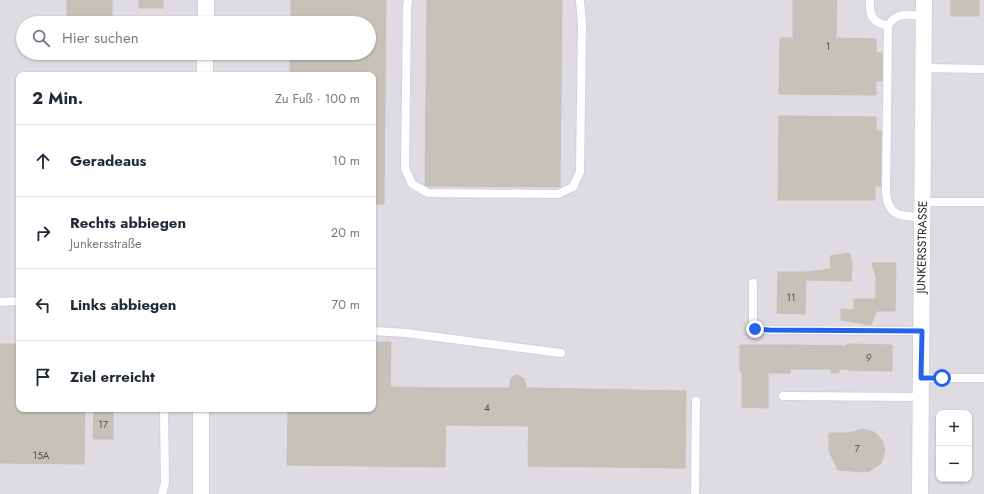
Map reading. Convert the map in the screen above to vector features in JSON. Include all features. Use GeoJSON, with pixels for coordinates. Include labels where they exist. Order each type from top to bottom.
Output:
{"type":"FeatureCollection","features":[{"type":"Feature","properties":{"kind":"street"},"geometry":{"type":"LineString","coordinates":[[206,0],[206,16]]}},
{"type":"Feature","properties":{"kind":"street","name":"JUNKERSSTRASSE"},"geometry":{"type":"LineString","coordinates":[[920,494],[924,8]]}},
{"type":"Feature","properties":{"kind":"street"},"geometry":{"type":"LineString","coordinates":[[205,60],[205,72]]}},
{"type":"Feature","properties":{"kind":"street"},"geometry":{"type":"LineString","coordinates":[[201,412],[201,494]]}},
{"type":"Feature","properties":{"kind":"lane"},"geometry":{"type":"LineString","coordinates":[[408,0],[405,168],[412,184],[428,193],[558,194],[573,187],[580,172],[582,24],[580,0]]}},
{"type":"Feature","properties":{"kind":"lane"},"geometry":{"type":"LineString","coordinates":[[870,0],[869,10],[872,17],[877,22],[888,26]]}},
{"type":"Feature","properties":{"kind":"lane"},"geometry":{"type":"LineString","coordinates":[[924,8],[897,16],[891,20],[888,26],[886,200],[888,206],[896,214],[903,216],[923,210],[984,202]]}},
{"type":"Feature","properties":{"kind":"lane"},"geometry":{"type":"LineString","coordinates":[[924,68],[984,69]]}},
{"type":"Feature","properties":{"kind":"lane"},"geometry":{"type":"LineString","coordinates":[[753,283],[753,323],[755,329],[922,331]]}},
{"type":"Feature","properties":{"kind":"lane"},"geometry":{"type":"LineString","coordinates":[[0,302],[16,301]]}},
{"type":"Feature","properties":{"kind":"lane"},"geometry":{"type":"LineString","coordinates":[[376,331],[406,333],[561,353]]}},
{"type":"Feature","properties":{"kind":"lane"},"geometry":{"type":"LineString","coordinates":[[921,378],[984,378]]}},
{"type":"Feature","properties":{"kind":"lane"},"geometry":{"type":"LineString","coordinates":[[783,396],[921,397]]}},
{"type":"Feature","properties":{"kind":"lane"},"geometry":{"type":"LineString","coordinates":[[695,494],[696,401]]}},
{"type":"Feature","properties":{"kind":"lane"},"geometry":{"type":"LineString","coordinates":[[162,494],[165,483],[164,412]]}},
{"type":"Feature","properties":{"kind":"shaded area"},"geometry":{"type":"Polygon","coordinates":[[[0,0],[984,0],[984,494],[0,494],[0,0]]]}},
{"type":"Feature","properties":{"kind":"building"},"geometry":{"type":"Polygon","coordinates":[[[67,0],[112,0],[112,16],[67,16],[67,0]]]}},
{"type":"Feature","properties":{"kind":"building"},"geometry":{"type":"Polygon","coordinates":[[[139,0],[163,0],[163,8],[139,8],[139,0]]]}},
{"type":"Feature","properties":{"kind":"building"},"geometry":{"type":"Polygon","coordinates":[[[291,0],[386,0],[384,204],[376,204],[376,72],[290,72],[290,60],[376,60],[376,16],[291,16],[291,0]]]}},
{"type":"Feature","properties":{"kind":"building"},"geometry":{"type":"Polygon","coordinates":[[[427,0],[562,0],[560,187],[425,186],[427,0]]]}},
{"type":"Feature","properties":{"kind":"building"},"geometry":{"type":"Polygon","coordinates":[[[793,0],[837,0],[836,38],[876,39],[876,53],[883,53],[883,81],[876,81],[876,95],[779,94],[780,38],[793,38],[793,0]]]}},
{"type":"Feature","properties":{"kind":"building"},"geometry":{"type":"Polygon","coordinates":[[[951,0],[979,0],[979,16],[951,16],[951,0]]]}},
{"type":"Feature","properties":{"kind":"building"},"geometry":{"type":"Polygon","coordinates":[[[779,116],[876,117],[876,131],[882,131],[882,186],[875,186],[875,200],[778,200],[779,116]]]}},
{"type":"Feature","properties":{"kind":"building"},"geometry":{"type":"Polygon","coordinates":[[[850,253],[852,266],[851,281],[806,280],[806,272],[831,269],[830,256],[850,253]]]}},
{"type":"Feature","properties":{"kind":"building"},"geometry":{"type":"Polygon","coordinates":[[[872,263],[896,263],[895,311],[876,311],[876,277],[872,263]]]}},
{"type":"Feature","properties":{"kind":"building"},"geometry":{"type":"Polygon","coordinates":[[[778,272],[806,272],[805,314],[777,313],[778,272]]]}},
{"type":"Feature","properties":{"kind":"building"},"geometry":{"type":"Polygon","coordinates":[[[854,299],[876,299],[876,312],[871,325],[841,320],[841,309],[854,310],[854,299]]]}},
{"type":"Feature","properties":{"kind":"building"},"geometry":{"type":"Polygon","coordinates":[[[376,342],[391,342],[390,387],[446,388],[445,467],[287,465],[288,412],[376,412],[376,342]]]}},
{"type":"Feature","properties":{"kind":"building"},"geometry":{"type":"Polygon","coordinates":[[[0,344],[16,344],[16,412],[85,412],[84,464],[0,463],[0,344]]]}},
{"type":"Feature","properties":{"kind":"building"},"geometry":{"type":"Polygon","coordinates":[[[847,344],[892,345],[892,371],[847,370],[847,344]]]}},
{"type":"Feature","properties":{"kind":"building"},"geometry":{"type":"Polygon","coordinates":[[[740,345],[791,345],[790,373],[768,373],[768,408],[742,407],[740,345]]]}},
{"type":"Feature","properties":{"kind":"building"},"geometry":{"type":"Polygon","coordinates":[[[791,345],[847,346],[847,369],[839,369],[839,373],[831,373],[831,369],[790,369],[791,345]]]}},
{"type":"Feature","properties":{"kind":"building"},"geometry":{"type":"Polygon","coordinates":[[[517,375],[523,378],[526,388],[529,388],[529,426],[446,425],[446,388],[509,388],[511,378],[517,375]]]}},
{"type":"Feature","properties":{"kind":"building"},"geometry":{"type":"Polygon","coordinates":[[[529,388],[686,391],[685,468],[528,466],[529,388]]]}},
{"type":"Feature","properties":{"kind":"building"},"geometry":{"type":"Polygon","coordinates":[[[94,412],[113,412],[113,439],[93,439],[94,412]]]}},
{"type":"Feature","properties":{"kind":"building"},"geometry":{"type":"Polygon","coordinates":[[[863,429],[874,432],[882,440],[885,451],[881,463],[870,471],[864,472],[838,470],[829,451],[829,433],[849,433],[863,429]]]}},
{"type":"Feature","properties":{"kind":"route"},"geometry":{"type":"LineString","coordinates":[[755,329],[922,331],[921,378],[942,378]]}}]}
